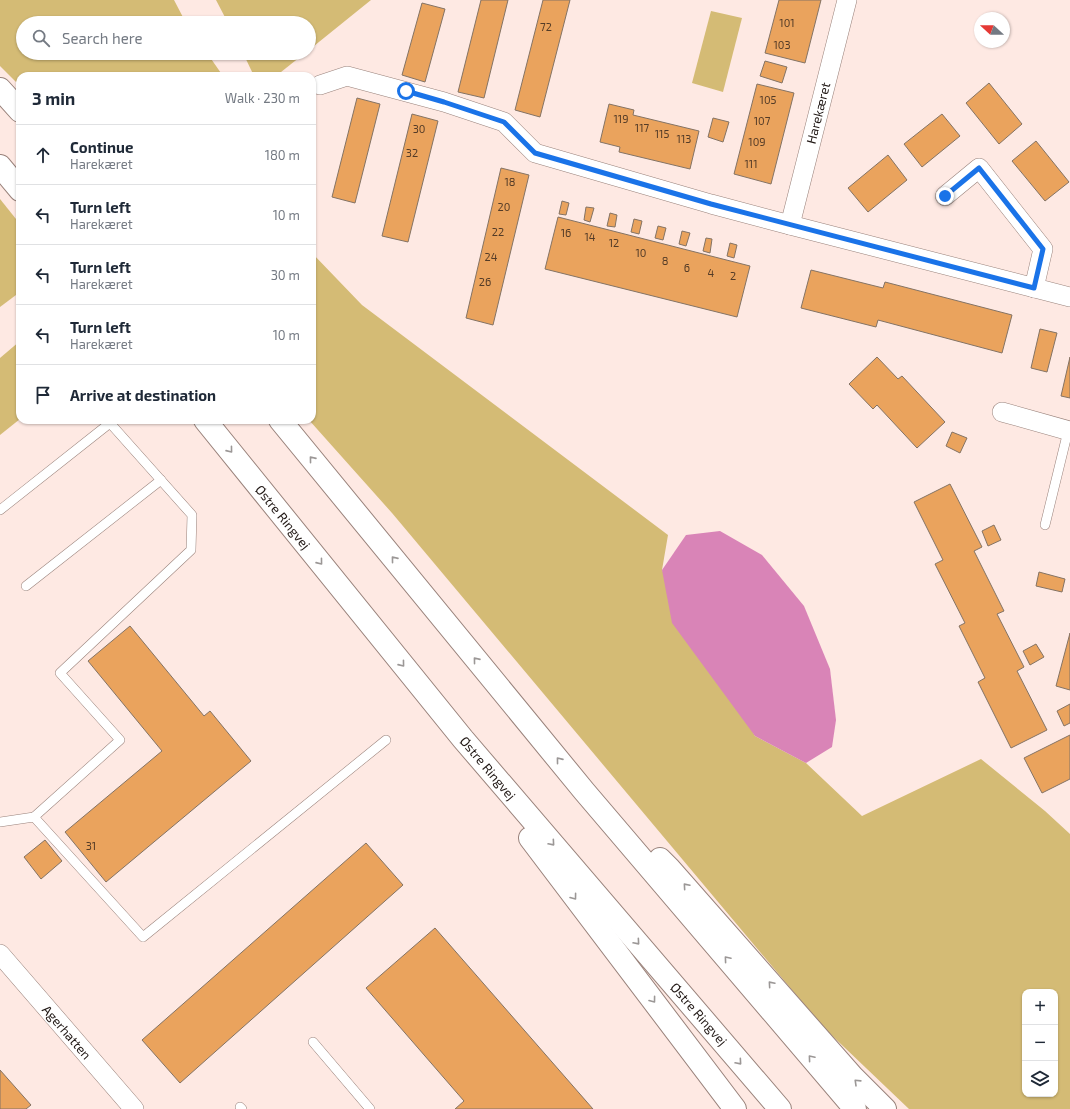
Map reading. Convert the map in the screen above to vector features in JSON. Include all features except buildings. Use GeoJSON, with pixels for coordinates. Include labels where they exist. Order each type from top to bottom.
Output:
{"type":"FeatureCollection","features":[{"type":"Feature","properties":{"kind":"main road"},"geometry":{"type":"LineString","coordinates":[[0,89],[16,107]]}},
{"type":"Feature","properties":{"kind":"main road"},"geometry":{"type":"LineString","coordinates":[[0,166],[16,185]]}},
{"type":"Feature","properties":{"kind":"main road","name":"Østre Ringvej"},"geometry":{"type":"LineString","coordinates":[[208,424],[463,739],[780,1109]]}},
{"type":"Feature","properties":{"kind":"main road"},"geometry":{"type":"LineString","coordinates":[[283,424],[584,790],[854,1109]]}},
{"type":"Feature","properties":{"kind":"main road"},"geometry":{"type":"LineString","coordinates":[[463,739],[527,834],[735,1109]]}},
{"type":"Feature","properties":{"kind":"main road"},"geometry":{"type":"LineString","coordinates":[[584,790],[669,868],[852,1076],[885,1109]]}},
{"type":"Feature","properties":{"kind":"street","name":"Harekæret"},"geometry":{"type":"LineString","coordinates":[[790,225],[847,0]]}},
{"type":"Feature","properties":{"kind":"street"},"geometry":{"type":"LineString","coordinates":[[320,85],[347,76],[444,102],[504,122],[535,153],[711,204],[1070,297]]}},
{"type":"Feature","properties":{"kind":"street"},"geometry":{"type":"LineString","coordinates":[[945,196],[979,168],[1043,249],[1034,288]]}},
{"type":"Feature","properties":{"kind":"street"},"geometry":{"type":"LineString","coordinates":[[1002,412],[1069,431]]}},
{"type":"Feature","properties":{"kind":"street","name":"Agerhatten"},"geometry":{"type":"LineString","coordinates":[[0,954],[134,1109]]}},
{"type":"Feature","properties":{"kind":"lane"},"geometry":{"type":"LineString","coordinates":[[0,510],[109,424]]}},
{"type":"Feature","properties":{"kind":"lane"},"geometry":{"type":"LineString","coordinates":[[0,822],[34,817],[120,740],[60,673],[191,550],[192,515],[111,424]]}},
{"type":"Feature","properties":{"kind":"lane"},"geometry":{"type":"LineString","coordinates":[[1045,525],[1069,431]]}},
{"type":"Feature","properties":{"kind":"lane"},"geometry":{"type":"LineString","coordinates":[[26,586],[161,480]]}},
{"type":"Feature","properties":{"kind":"lane"},"geometry":{"type":"LineString","coordinates":[[34,817],[143,937],[386,740]]}},
{"type":"Feature","properties":{"kind":"lane"},"geometry":{"type":"LineString","coordinates":[[313,1042],[370,1109]]}},
{"type":"Feature","properties":{"kind":"shaded area"},"geometry":{"type":"Polygon","coordinates":[[[0,0],[174,0],[182,16],[16,16],[16,60],[212,60],[220,72],[16,72],[16,82],[0,66],[0,0]]]}},
{"type":"Feature","properties":{"kind":"shaded area"},"geometry":{"type":"Polygon","coordinates":[[[216,0],[371,0],[316,44],[316,16],[224,16],[216,0]]]}},
{"type":"Feature","properties":{"kind":"shaded area"},"geometry":{"type":"Polygon","coordinates":[[[711,11],[742,18],[723,92],[692,83],[711,11]]]}},
{"type":"Feature","properties":{"kind":"shaded area"},"geometry":{"type":"Polygon","coordinates":[[[246,60],[296,60],[281,72],[252,72],[246,60]]]}},
{"type":"Feature","properties":{"kind":"shaded area"},"geometry":{"type":"Polygon","coordinates":[[[0,199],[16,219],[16,295],[0,307],[0,199]]]}},
{"type":"Feature","properties":{"kind":"shaded area"},"geometry":{"type":"Polygon","coordinates":[[[316,257],[362,305],[668,535],[662,570],[755,736],[806,763],[862,816],[981,759],[1045,811],[1070,834],[1070,1109],[909,1109],[823,1027],[392,513],[313,424],[316,424],[316,257]]]}},
{"type":"Feature","properties":{"kind":"shaded area"},"geometry":{"type":"Polygon","coordinates":[[[16,344],[16,422],[0,435],[0,358],[16,344]]]}},
{"type":"Feature","properties":{"kind":"shaded area"},"geometry":{"type":"Polygon","coordinates":[[[720,531],[762,555],[804,606],[830,669],[836,720],[832,747],[806,763],[755,736],[672,623],[662,570],[686,535],[720,531]]]}},
{"type":"Feature","properties":{"kind":"route"},"geometry":{"type":"LineString","coordinates":[[406,91],[504,122],[535,153],[711,204],[1034,288],[1043,249],[979,168],[945,196]]}}]}
